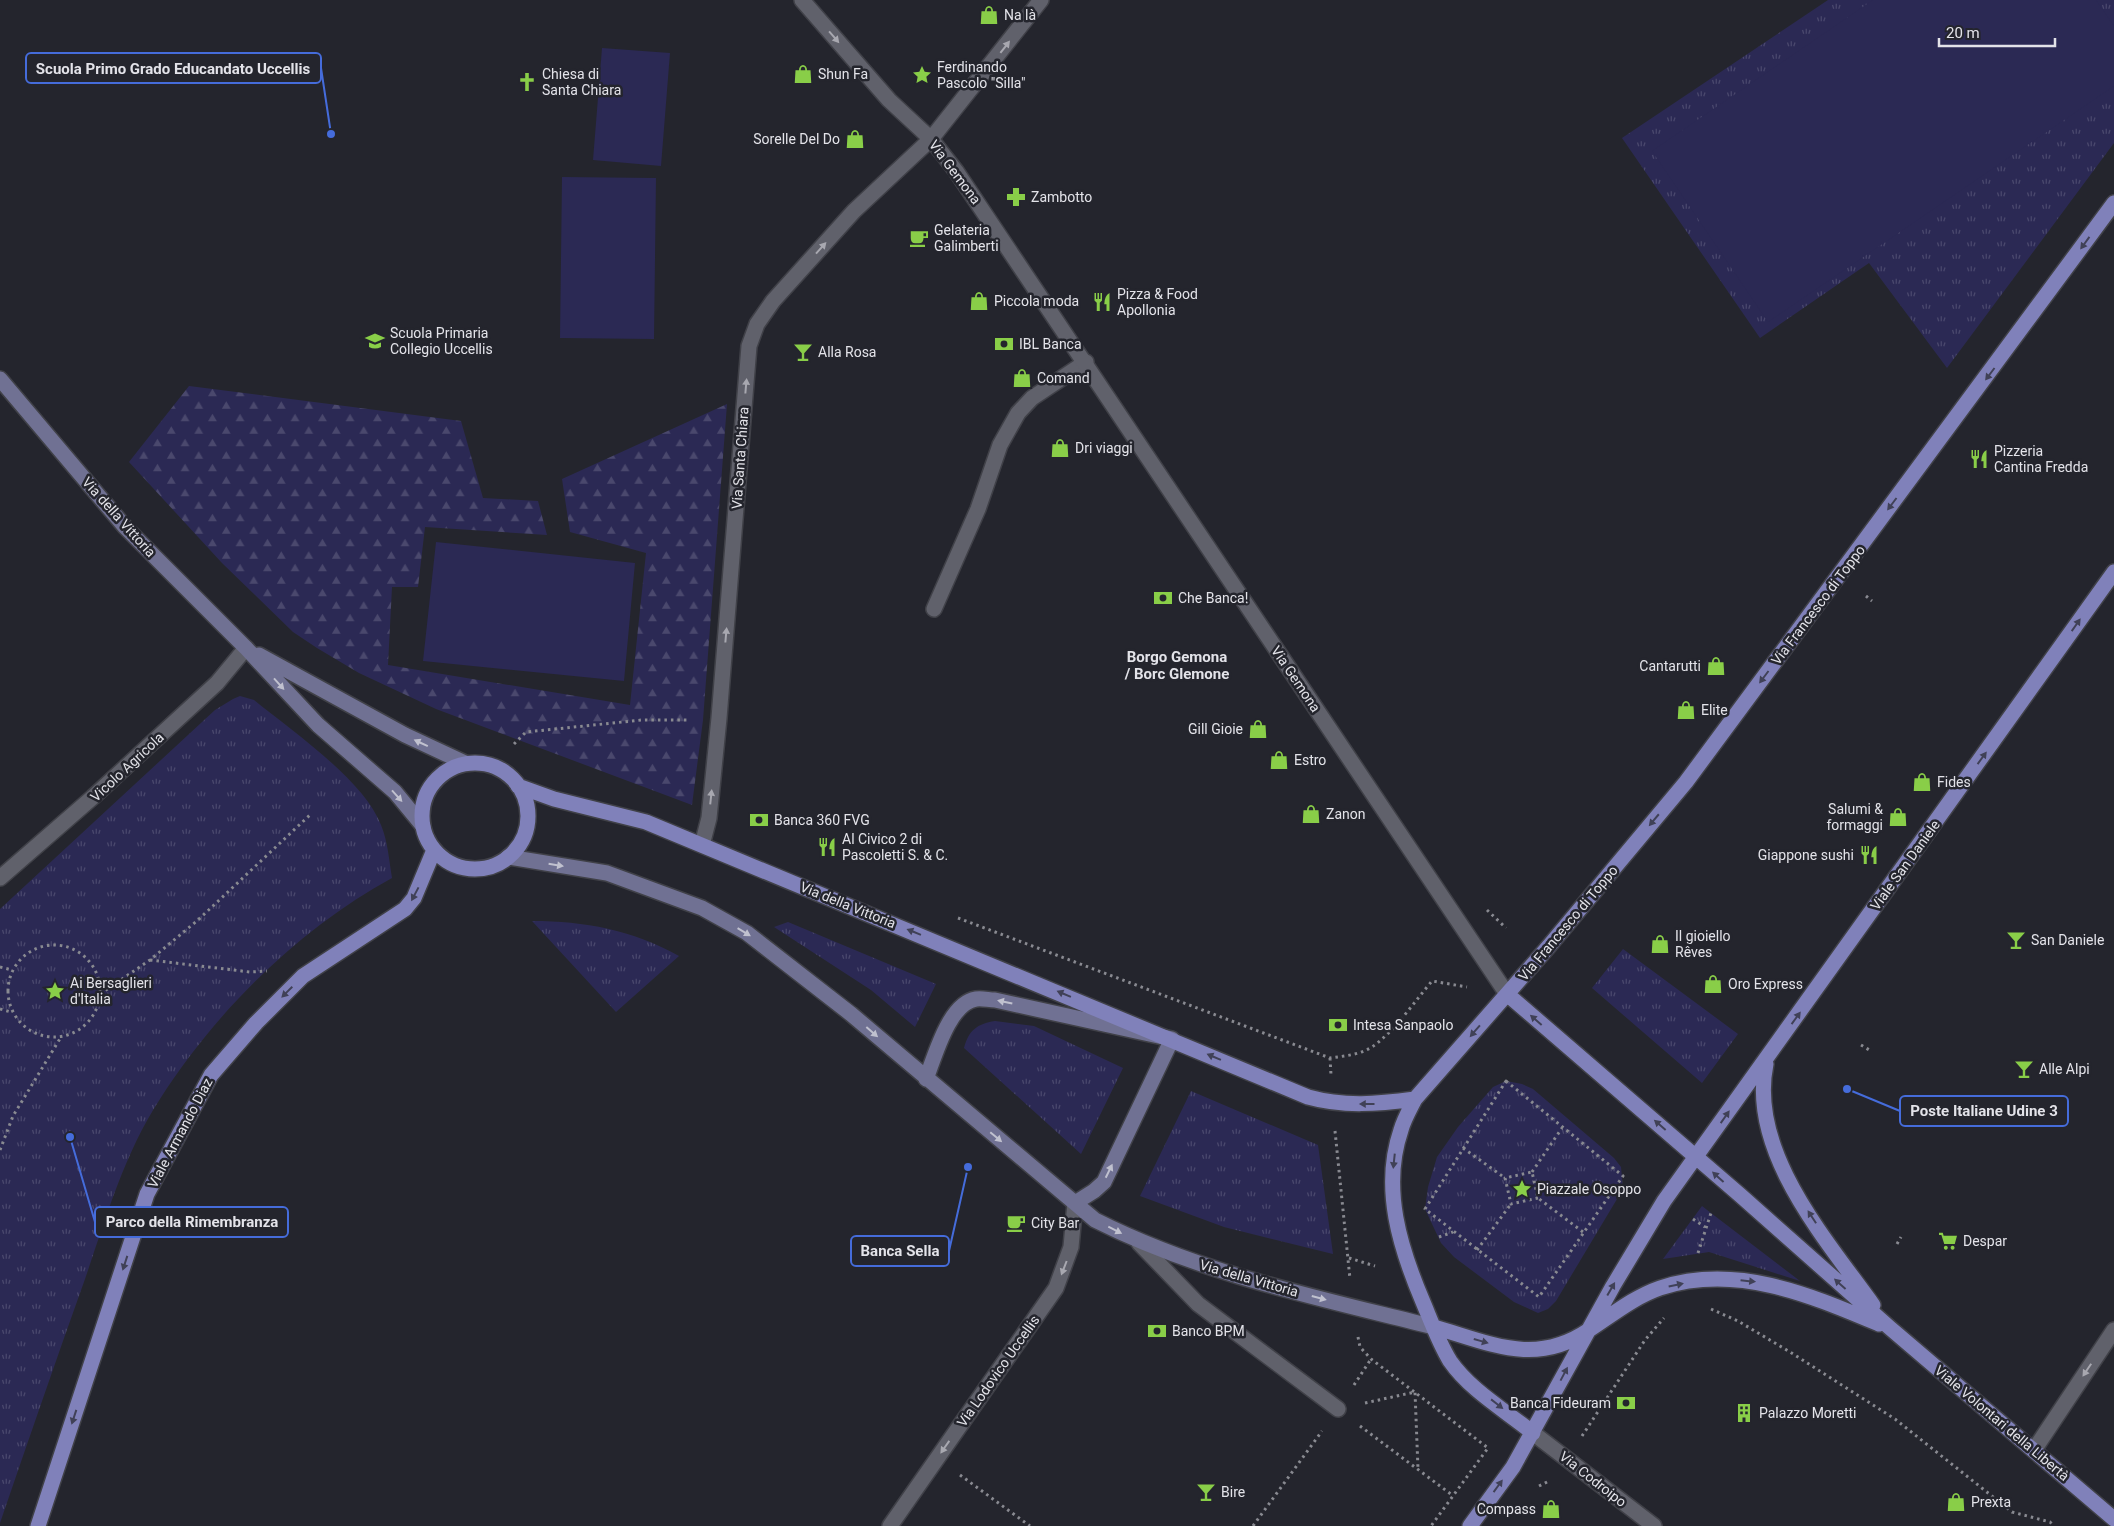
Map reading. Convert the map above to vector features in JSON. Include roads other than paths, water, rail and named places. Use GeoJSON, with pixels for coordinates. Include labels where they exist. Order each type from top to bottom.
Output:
{"type":"FeatureCollection","features":[{"type":"Feature","properties":{"kind":"main road","name":"Via Francesco di Toppo"},"geometry":{"type":"LineString","coordinates":[[1507,994],[1686,782],[2114,203]]}},
{"type":"Feature","properties":{"kind":"main road","name":"Viale San Daniele"},"geometry":{"type":"LineString","coordinates":[[1697,1157],[2114,572]]}},
{"type":"Feature","properties":{"kind":"main road"},"geometry":{"type":"LineString","coordinates":[[483,763],[502,769],[518,786],[527,804],[528,826],[519,845],[508,857],[489,867],[477,869],[456,865],[444,859],[434,850],[426,837],[422,809],[430,787],[449,769],[465,764],[483,763]]}},
{"type":"Feature","properties":{"kind":"main road","name":"Via della Vittoria"},"geometry":{"type":"LineString","coordinates":[[518,786],[554,799],[646,822],[702,844],[1308,1097],[1332,1104],[1374,1105],[1415,1099]]}},
{"type":"Feature","properties":{"kind":"main road","name":"Viale Armando Diaz"},"geometry":{"type":"LineString","coordinates":[[38,1526],[147,1194],[211,1074],[256,1023],[303,976],[405,909],[414,898],[434,850]]}},
{"type":"Feature","properties":{"kind":"main road"},"geometry":{"type":"LineString","coordinates":[[1533,1433],[1464,1377],[1450,1360],[1416,1285],[1400,1237],[1392,1184],[1394,1156],[1401,1129],[1415,1099],[1507,994],[1697,1157],[1890,1328]]}},
{"type":"Feature","properties":{"kind":"main road"},"geometry":{"type":"LineString","coordinates":[[1768,1058],[1763,1082],[1767,1130],[1774,1149],[1808,1211],[1890,1328]]}},
{"type":"Feature","properties":{"kind":"main road"},"geometry":{"type":"LineString","coordinates":[[1470,1526],[1513,1467],[1587,1332],[1664,1201],[1697,1157]]}},
{"type":"Feature","properties":{"kind":"main road"},"geometry":{"type":"LineString","coordinates":[[1434,1327],[1504,1347],[1544,1350],[1565,1344],[1587,1332],[1626,1304],[1660,1288],[1707,1280],[1732,1280],[1768,1284],[1805,1293],[1890,1328]]}},
{"type":"Feature","properties":{"kind":"main road","name":"Viale Volontari della Libertà"},"geometry":{"type":"LineString","coordinates":[[1890,1328],[2114,1519]]}},
{"type":"Feature","properties":{"kind":"street","name":"Via Gemona"},"geometry":{"type":"LineString","coordinates":[[802,0],[889,100],[931,139],[982,207],[1507,994]]}},
{"type":"Feature","properties":{"kind":"street","name":"Via Santa Chiara"},"geometry":{"type":"LineString","coordinates":[[702,844],[709,818],[719,718],[749,346],[757,324],[773,301],[854,211],[931,139],[1041,0]]}},
{"type":"Feature","properties":{"kind":"street"},"geometry":{"type":"LineString","coordinates":[[934,608],[978,510],[1000,446],[1018,413],[1032,398],[1086,362]]}},
{"type":"Feature","properties":{"kind":"street","name":"Via della Vittoria"},"geometry":{"type":"LineString","coordinates":[[0,379],[125,527],[246,648],[318,725],[395,792],[423,826]]}},
{"type":"Feature","properties":{"kind":"street","name":"Via della Vittoria"},"geometry":{"type":"LineString","coordinates":[[246,648],[405,735],[465,764]]}},
{"type":"Feature","properties":{"kind":"street","name":"Vicolo Agricola"},"geometry":{"type":"LineString","coordinates":[[0,878],[93,797],[217,683],[246,648]]}},
{"type":"Feature","properties":{"kind":"street","name":"Via della Vittoria"},"geometry":{"type":"LineString","coordinates":[[508,857],[608,873],[702,908],[747,933],[784,960],[1095,1220],[1139,1242],[1196,1264],[1434,1327]]}},
{"type":"Feature","properties":{"kind":"street","name":"Via della Vittoria"},"geometry":{"type":"LineString","coordinates":[[926,1079],[950,1019],[963,1005],[976,999],[995,1000],[1172,1039]]}},
{"type":"Feature","properties":{"kind":"street"},"geometry":{"type":"LineString","coordinates":[[1075,1203],[1104,1182],[1172,1039]]}},
{"type":"Feature","properties":{"kind":"street","name":"Via Lodovico Uccellis"},"geometry":{"type":"LineString","coordinates":[[890,1526],[1056,1288],[1071,1247],[1075,1203]]}},
{"type":"Feature","properties":{"kind":"street"},"geometry":{"type":"LineString","coordinates":[[1139,1242],[1198,1304],[1338,1409]]}},
{"type":"Feature","properties":{"kind":"street"},"geometry":{"type":"LineString","coordinates":[[2034,1450],[2114,1330]]}},
{"type":"Feature","properties":{"kind":"street","name":"Via Codroipo"},"geometry":{"type":"LineString","coordinates":[[1533,1433],[1654,1526]]}},
{"type":"Feature","properties":{"kind":"place","name":"Na là"},"geometry":{"type":"Point","coordinates":[989,15]}},
{"type":"Feature","properties":{"kind":"place","name":"Shun Fa"},"geometry":{"type":"Point","coordinates":[803,74]}},
{"type":"Feature","properties":{"kind":"place","name":"Ferdinando Pascolo \"Silla\""},"geometry":{"type":"Point","coordinates":[922,75]}},
{"type":"Feature","properties":{"kind":"place","name":"Chiesa di Santa Chiara"},"geometry":{"type":"Point","coordinates":[527,82]}},
{"type":"Feature","properties":{"kind":"place","name":"Scuola Primo Grado Educandato Uccellis"},"geometry":{"type":"Point","coordinates":[331,134]}},
{"type":"Feature","properties":{"kind":"place","name":"Sorelle Del Do"},"geometry":{"type":"Point","coordinates":[855,139]}},
{"type":"Feature","properties":{"kind":"place","name":"Zambotto"},"geometry":{"type":"Point","coordinates":[1016,197]}},
{"type":"Feature","properties":{"kind":"place","name":"Gelateria Galimberti"},"geometry":{"type":"Point","coordinates":[919,238]}},
{"type":"Feature","properties":{"kind":"place","name":"Piccola moda"},"geometry":{"type":"Point","coordinates":[979,301]}},
{"type":"Feature","properties":{"kind":"place","name":"Pizza & Food Apollonia"},"geometry":{"type":"Point","coordinates":[1102,302]}},
{"type":"Feature","properties":{"kind":"place","name":"Scuola Primaria Collegio Uccellis"},"geometry":{"type":"Point","coordinates":[375,341]}},
{"type":"Feature","properties":{"kind":"place","name":"IBL Banca"},"geometry":{"type":"Point","coordinates":[1004,344]}},
{"type":"Feature","properties":{"kind":"place","name":"Alla Rosa"},"geometry":{"type":"Point","coordinates":[803,352]}},
{"type":"Feature","properties":{"kind":"place","name":"Comand"},"geometry":{"type":"Point","coordinates":[1022,378]}},
{"type":"Feature","properties":{"kind":"place","name":"Dri viaggi"},"geometry":{"type":"Point","coordinates":[1060,448]}},
{"type":"Feature","properties":{"kind":"place","name":"Pizzeria Cantina Fredda"},"geometry":{"type":"Point","coordinates":[1979,459]}},
{"type":"Feature","properties":{"kind":"place","name":"Che Banca!"},"geometry":{"type":"Point","coordinates":[1163,598]}},
{"type":"Feature","properties":{"kind":"place","name":"Cantarutti"},"geometry":{"type":"Point","coordinates":[1716,666]}},
{"type":"Feature","properties":{"kind":"place","name":"Elite"},"geometry":{"type":"Point","coordinates":[1686,710]}},
{"type":"Feature","properties":{"kind":"place","name":"Gill Gioie"},"geometry":{"type":"Point","coordinates":[1258,729]}},
{"type":"Feature","properties":{"kind":"place","name":"Estro"},"geometry":{"type":"Point","coordinates":[1279,760]}},
{"type":"Feature","properties":{"kind":"place","name":"Fides"},"geometry":{"type":"Point","coordinates":[1922,782]}},
{"type":"Feature","properties":{"kind":"place","name":"Zanon"},"geometry":{"type":"Point","coordinates":[1311,814]}},
{"type":"Feature","properties":{"kind":"place","name":"Salumi & formaggi"},"geometry":{"type":"Point","coordinates":[1898,817]}},
{"type":"Feature","properties":{"kind":"place","name":"Banca 360 FVG"},"geometry":{"type":"Point","coordinates":[759,820]}},
{"type":"Feature","properties":{"kind":"place","name":"Al Civico 2 di Pascoletti S. & C."},"geometry":{"type":"Point","coordinates":[827,847]}},
{"type":"Feature","properties":{"kind":"place","name":"Giappone sushi"},"geometry":{"type":"Point","coordinates":[1869,855]}},
{"type":"Feature","properties":{"kind":"place","name":"San Daniele"},"geometry":{"type":"Point","coordinates":[2016,940]}},
{"type":"Feature","properties":{"kind":"place","name":"Il gioiello Rêves"},"geometry":{"type":"Point","coordinates":[1660,944]}},
{"type":"Feature","properties":{"kind":"place","name":"Oro Express"},"geometry":{"type":"Point","coordinates":[1713,984]}},
{"type":"Feature","properties":{"kind":"place","name":"Ai Bersaglieri d'Italia"},"geometry":{"type":"Point","coordinates":[55,991]}},
{"type":"Feature","properties":{"kind":"place","name":"Intesa Sanpaolo"},"geometry":{"type":"Point","coordinates":[1338,1025]}},
{"type":"Feature","properties":{"kind":"place","name":"Alle Alpi"},"geometry":{"type":"Point","coordinates":[2024,1069]}},
{"type":"Feature","properties":{"kind":"place","name":"Poste Italiane Udine 3"},"geometry":{"type":"Point","coordinates":[1847,1089]}},
{"type":"Feature","properties":{"kind":"place","name":"Parco della Rimembranza"},"geometry":{"type":"Point","coordinates":[70,1137]}},
{"type":"Feature","properties":{"kind":"place","name":"Banca Sella"},"geometry":{"type":"Point","coordinates":[968,1167]}},
{"type":"Feature","properties":{"kind":"place","name":"Piazzale Osoppo"},"geometry":{"type":"Point","coordinates":[1522,1189]}},
{"type":"Feature","properties":{"kind":"place","name":"City Bar"},"geometry":{"type":"Point","coordinates":[1016,1223]}},
{"type":"Feature","properties":{"kind":"place","name":"Despar"},"geometry":{"type":"Point","coordinates":[1948,1241]}},
{"type":"Feature","properties":{"kind":"place","name":"Banco BPM"},"geometry":{"type":"Point","coordinates":[1157,1331]}},
{"type":"Feature","properties":{"kind":"place","name":"Banca Fideuram"},"geometry":{"type":"Point","coordinates":[1626,1403]}},
{"type":"Feature","properties":{"kind":"place","name":"Palazzo Moretti"},"geometry":{"type":"Point","coordinates":[1744,1413]}},
{"type":"Feature","properties":{"kind":"place","name":"Bire"},"geometry":{"type":"Point","coordinates":[1206,1492]}},
{"type":"Feature","properties":{"kind":"place","name":"Prexta"},"geometry":{"type":"Point","coordinates":[1956,1502]}},
{"type":"Feature","properties":{"kind":"place","name":"Compass"},"geometry":{"type":"Point","coordinates":[1551,1509]}},
{"type":"Feature","properties":{"kind":"district","name":"Borgo Gemona / Borc Glemone"},"geometry":{"type":"Point","coordinates":[1177,666]}}]}
